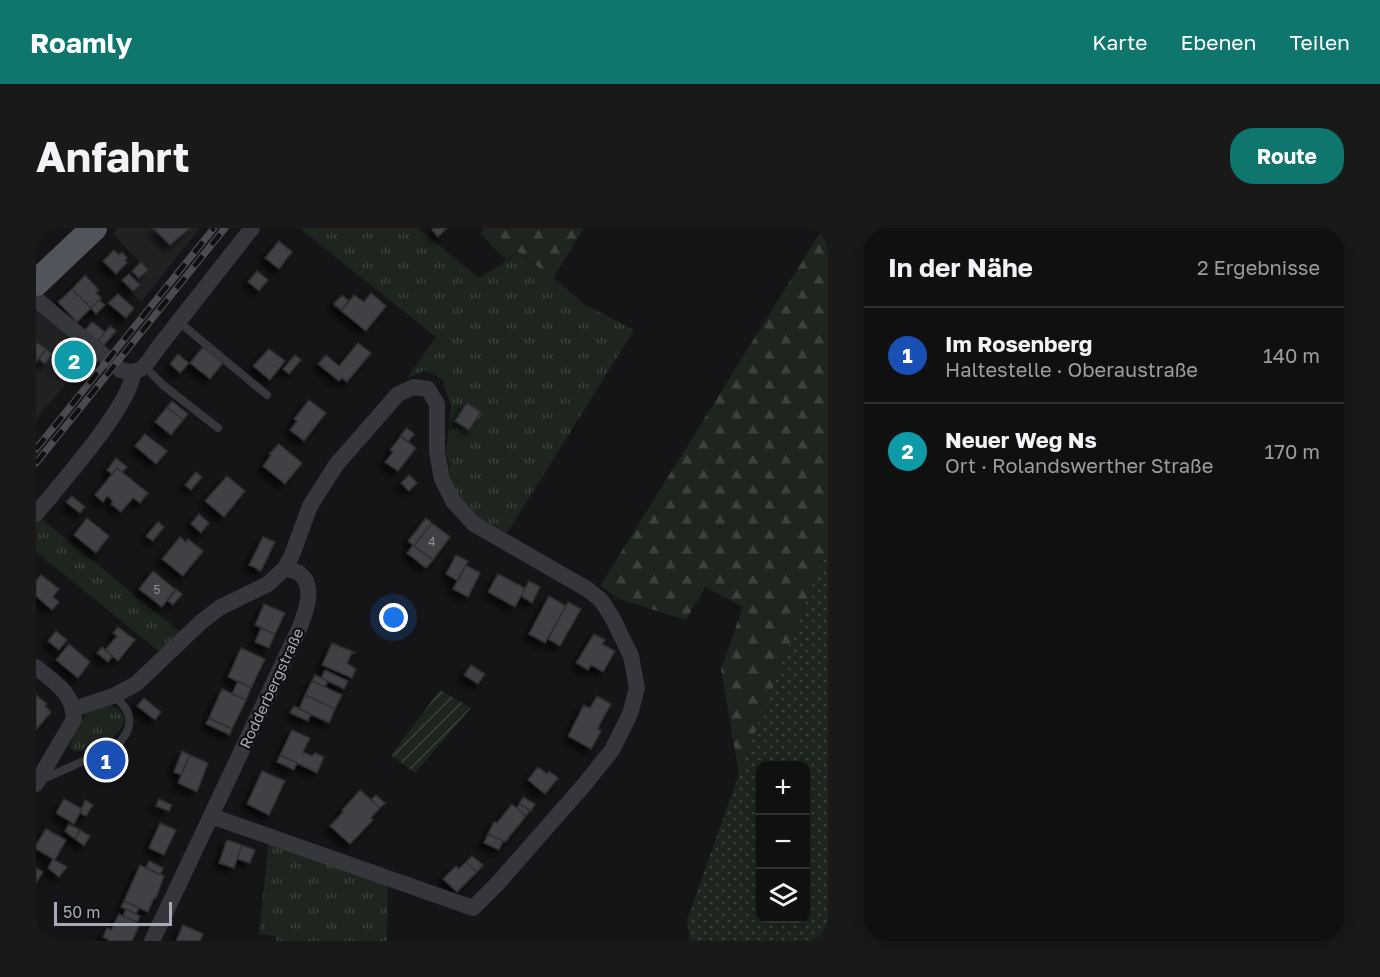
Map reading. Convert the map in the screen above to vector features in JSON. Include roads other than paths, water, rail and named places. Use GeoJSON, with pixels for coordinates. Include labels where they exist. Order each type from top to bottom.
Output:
{"type":"FeatureCollection","features":[{"type":"Feature","properties":{"kind":"main road"},"geometry":{"type":"LineString","coordinates":[[36,283],[94,228]]}},
{"type":"Feature","properties":{"kind":"street"},"geometry":{"type":"LineString","coordinates":[[36,514],[120,406],[139,370],[252,228]]}},
{"type":"Feature","properties":{"kind":"street"},"geometry":{"type":"LineString","coordinates":[[36,298],[121,370],[139,370]]}},
{"type":"Feature","properties":{"kind":"street"},"geometry":{"type":"LineString","coordinates":[[74,709],[113,696],[136,684],[200,622],[219,608],[268,584],[285,568],[310,506],[336,465],[398,394],[414,387],[428,389],[437,404],[437,452],[441,479],[453,501],[474,524],[587,589],[601,600],[612,617],[631,656],[637,688],[630,714],[612,750],[498,883],[473,908],[211,816]]}},
{"type":"Feature","properties":{"kind":"street","name":"Rodderbergstraße"},"geometry":{"type":"LineString","coordinates":[[152,941],[308,606],[308,586],[298,573],[285,568]]}},
{"type":"Feature","properties":{"kind":"street"},"geometry":{"type":"LineString","coordinates":[[36,666],[66,693],[74,709],[70,729],[37,783]]}},
{"type":"Feature","properties":{"kind":"lane"},"geometry":{"type":"LineString","coordinates":[[179,322],[267,395]]}},
{"type":"Feature","properties":{"kind":"lane"},"geometry":{"type":"LineString","coordinates":[[139,370],[163,385],[218,428]]}},
{"type":"Feature","properties":{"kind":"lane"},"geometry":{"type":"LineString","coordinates":[[37,783],[115,747],[125,738],[130,724],[129,716],[122,702],[113,696]]}},
{"type":"Feature","properties":{"kind":"railway"},"geometry":{"type":"LineString","coordinates":[[36,449],[214,228]]}},
{"type":"Feature","properties":{"kind":"railway"},"geometry":{"type":"LineString","coordinates":[[36,463],[225,228]]}},
{"type":"Feature","properties":{"kind":"place","name":"Neuer Weg Ns"},"geometry":{"type":"Point","coordinates":[74,360]}},
{"type":"Feature","properties":{"kind":"place","name":"Im Rosenberg"},"geometry":{"type":"Point","coordinates":[106,760]}}]}
